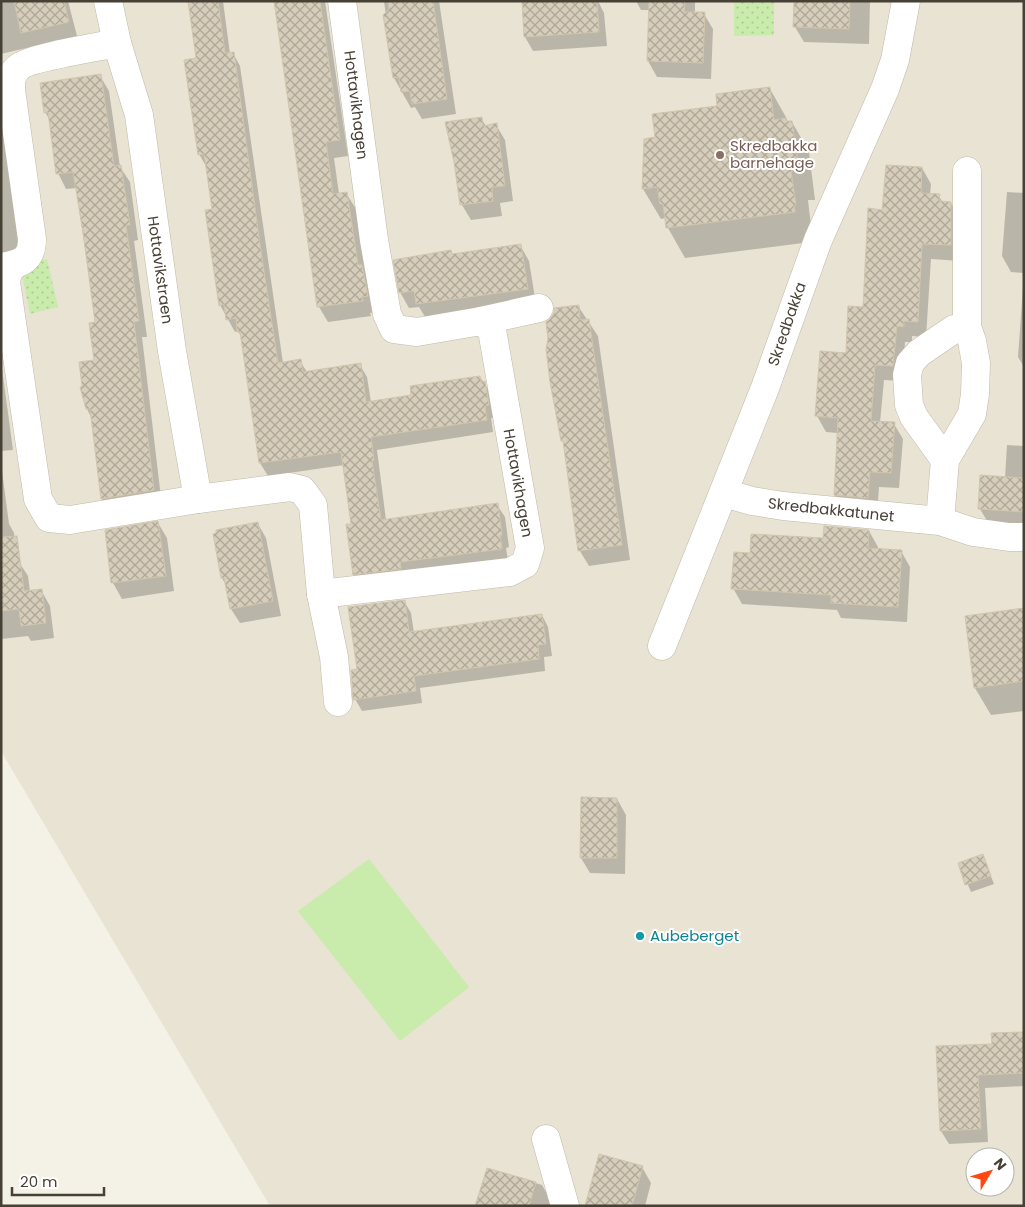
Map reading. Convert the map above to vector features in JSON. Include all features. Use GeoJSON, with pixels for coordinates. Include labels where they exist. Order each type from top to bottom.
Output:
{"type":"FeatureCollection","features":[{"type":"Feature","properties":{"kind":"street","name":"Hottavikstraen"},"geometry":{"type":"LineString","coordinates":[[108,1],[117,43],[139,115],[172,351],[198,499]]}},
{"type":"Feature","properties":{"kind":"street","name":"Hottavikhagen"},"geometry":{"type":"LineString","coordinates":[[342,1],[374,240],[388,314],[394,329],[417,332],[481,321],[539,308]]}},
{"type":"Feature","properties":{"kind":"street","name":"Skredbakka"},"geometry":{"type":"LineString","coordinates":[[662,646],[724,493],[740,446],[765,388],[818,240],[885,89],[895,60],[906,1]]}},
{"type":"Feature","properties":{"kind":"street"},"geometry":{"type":"LineString","coordinates":[[117,43],[32,60],[19,66],[12,76],[11,90],[32,239],[32,251],[24,260],[8,266],[6,282],[38,499],[49,518],[70,520],[290,486],[302,490],[313,505],[321,594],[334,657],[338,702]]}},
{"type":"Feature","properties":{"kind":"street"},"geometry":{"type":"LineString","coordinates":[[940,521],[945,460],[972,414],[975,394],[976,364],[972,341],[967,327],[967,171]]}},
{"type":"Feature","properties":{"kind":"street","name":"Hottavikhagen"},"geometry":{"type":"LineString","coordinates":[[321,594],[510,572],[525,564],[530,548],[492,330],[481,321]]}},
{"type":"Feature","properties":{"kind":"street"},"geometry":{"type":"LineString","coordinates":[[945,460],[919,424],[909,406],[907,374],[910,363],[918,353],[954,329],[967,327]]}},
{"type":"Feature","properties":{"kind":"street","name":"Skredbakkatunet"},"geometry":{"type":"LineString","coordinates":[[724,493],[752,501],[783,506],[940,521],[973,532],[1024,537]]}},
{"type":"Feature","properties":{"kind":"street"},"geometry":{"type":"LineString","coordinates":[[546,1139],[565,1206]]}},
{"type":"Feature","properties":{"kind":"shaded area"},"geometry":{"type":"Polygon","coordinates":[[[1,1],[1024,1],[1024,1206],[270,1206],[1,751],[1,1]]]}},
{"type":"Feature","properties":{"kind":"green space"},"geometry":{"type":"Polygon","coordinates":[[[734,1],[774,1],[774,35],[734,36],[734,1]]]}},
{"type":"Feature","properties":{"kind":"green space"},"geometry":{"type":"Polygon","coordinates":[[[47,259],[58,307],[30,314],[20,264],[47,259]]]}},
{"type":"Feature","properties":{"kind":"green space"},"geometry":{"type":"Polygon","coordinates":[[[369,859],[469,987],[400,1041],[298,911],[369,859]]]}},
{"type":"Feature","properties":{"kind":"building"},"geometry":{"type":"Polygon","coordinates":[[[14,1],[64,1],[69,22],[21,33],[14,1]]]}},
{"type":"Feature","properties":{"kind":"building"},"geometry":{"type":"Polygon","coordinates":[[[188,1],[218,1],[225,53],[234,52],[278,363],[301,359],[303,372],[361,363],[366,402],[411,395],[410,386],[480,376],[481,382],[485,381],[489,405],[485,406],[487,420],[371,437],[374,460],[372,461],[381,520],[498,503],[502,549],[400,562],[401,569],[353,575],[346,524],[351,524],[341,452],[259,463],[240,332],[237,332],[236,318],[226,320],[224,304],[219,306],[205,210],[212,209],[204,154],[198,155],[184,60],[196,58],[188,1]]]}},
{"type":"Feature","properties":{"kind":"building"},"geometry":{"type":"Polygon","coordinates":[[[274,1],[320,1],[340,140],[326,142],[333,194],[347,192],[358,265],[362,265],[368,296],[362,297],[363,301],[317,307],[274,1]]]}},
{"type":"Feature","properties":{"kind":"building"},"geometry":{"type":"Polygon","coordinates":[[[388,1],[433,1],[447,99],[412,104],[410,91],[401,92],[399,77],[393,78],[383,15],[389,9],[388,1]]]}},
{"type":"Feature","properties":{"kind":"building"},"geometry":{"type":"Polygon","coordinates":[[[522,1],[597,1],[599,32],[524,37],[522,1]]]}},
{"type":"Feature","properties":{"kind":"building"},"geometry":{"type":"Polygon","coordinates":[[[649,1],[685,1],[684,12],[705,12],[703,63],[647,61],[649,1]]]}},
{"type":"Feature","properties":{"kind":"building"},"geometry":{"type":"Polygon","coordinates":[[[794,1],[850,1],[849,29],[793,27],[794,1]]]}},
{"type":"Feature","properties":{"kind":"building"},"geometry":{"type":"Polygon","coordinates":[[[101,74],[114,166],[121,165],[130,225],[126,225],[139,321],[134,322],[154,490],[101,499],[90,409],[86,409],[80,387],[82,386],[79,362],[94,360],[89,323],[95,322],[83,232],[73,172],[56,174],[48,112],[44,113],[40,83],[101,74]]]}},
{"type":"Feature","properties":{"kind":"building"},"geometry":{"type":"Polygon","coordinates":[[[770,87],[774,120],[786,118],[786,121],[792,121],[799,170],[791,171],[796,205],[794,206],[795,212],[666,228],[663,204],[660,204],[657,187],[642,189],[644,139],[655,137],[652,114],[717,106],[716,94],[770,87]]]}},
{"type":"Feature","properties":{"kind":"building"},"geometry":{"type":"Polygon","coordinates":[[[482,117],[483,126],[497,123],[505,186],[492,187],[493,201],[460,205],[454,162],[445,122],[482,117]]]}},
{"type":"Feature","properties":{"kind":"building"},"geometry":{"type":"Polygon","coordinates":[[[886,165],[922,167],[921,193],[940,194],[939,201],[951,202],[951,245],[922,244],[918,322],[904,321],[904,327],[897,326],[893,366],[875,365],[871,421],[895,422],[891,473],[870,472],[868,498],[834,495],[838,418],[815,416],[820,351],[846,353],[848,306],[863,307],[868,208],[882,210],[886,165]]]}},
{"type":"Feature","properties":{"kind":"building"},"geometry":{"type":"Polygon","coordinates":[[[521,244],[528,289],[416,304],[414,291],[399,293],[393,260],[451,250],[452,254],[521,244]]]}},
{"type":"Feature","properties":{"kind":"building"},"geometry":{"type":"Polygon","coordinates":[[[579,305],[580,320],[589,319],[622,545],[578,551],[563,441],[561,441],[550,382],[546,349],[548,339],[546,322],[554,313],[554,308],[579,305]]]}},
{"type":"Feature","properties":{"kind":"building"},"geometry":{"type":"Polygon","coordinates":[[[980,475],[1024,478],[1024,512],[978,509],[980,475]]]}},
{"type":"Feature","properties":{"kind":"building"},"geometry":{"type":"Polygon","coordinates":[[[158,521],[166,576],[111,583],[105,530],[158,521]]]}},
{"type":"Feature","properties":{"kind":"building"},"geometry":{"type":"Polygon","coordinates":[[[258,522],[273,601],[230,609],[224,578],[221,578],[213,534],[216,533],[216,530],[258,522]]]}},
{"type":"Feature","properties":{"kind":"building"},"geometry":{"type":"Polygon","coordinates":[[[824,526],[869,530],[868,548],[902,550],[898,607],[831,603],[831,595],[731,589],[734,552],[750,553],[751,534],[823,538],[824,526]]]}},
{"type":"Feature","properties":{"kind":"building"},"geometry":{"type":"Polygon","coordinates":[[[17,536],[24,591],[42,589],[46,623],[21,626],[19,609],[1,611],[1,537],[17,536]]]}},
{"type":"Feature","properties":{"kind":"building"},"geometry":{"type":"Polygon","coordinates":[[[405,600],[409,632],[542,614],[546,644],[538,645],[539,659],[414,676],[416,691],[353,700],[351,670],[357,669],[348,607],[405,600]]]}},
{"type":"Feature","properties":{"kind":"building"},"geometry":{"type":"Polygon","coordinates":[[[1024,608],[1024,681],[974,688],[965,616],[1024,608]]]}},
{"type":"Feature","properties":{"kind":"building"},"geometry":{"type":"Polygon","coordinates":[[[581,797],[617,798],[617,858],[580,858],[581,797]]]}},
{"type":"Feature","properties":{"kind":"building"},"geometry":{"type":"Polygon","coordinates":[[[983,854],[991,876],[965,885],[958,863],[983,854]]]}},
{"type":"Feature","properties":{"kind":"building"},"geometry":{"type":"Polygon","coordinates":[[[1023,1032],[1024,1073],[978,1075],[981,1129],[940,1131],[936,1046],[992,1044],[991,1033],[1023,1032]]]}},
{"type":"Feature","properties":{"kind":"building"},"geometry":{"type":"Polygon","coordinates":[[[599,1154],[643,1166],[632,1206],[585,1206],[599,1154]]]}},
{"type":"Feature","properties":{"kind":"building"},"geometry":{"type":"Polygon","coordinates":[[[487,1168],[536,1182],[529,1206],[475,1206],[487,1168]]]}},
{"type":"Feature","properties":{"kind":"place","name":"Skredbakka barnehage"},"geometry":{"type":"Point","coordinates":[720,155]}},
{"type":"Feature","properties":{"kind":"place","name":"Aubeberget"},"geometry":{"type":"Point","coordinates":[640,936]}}]}
